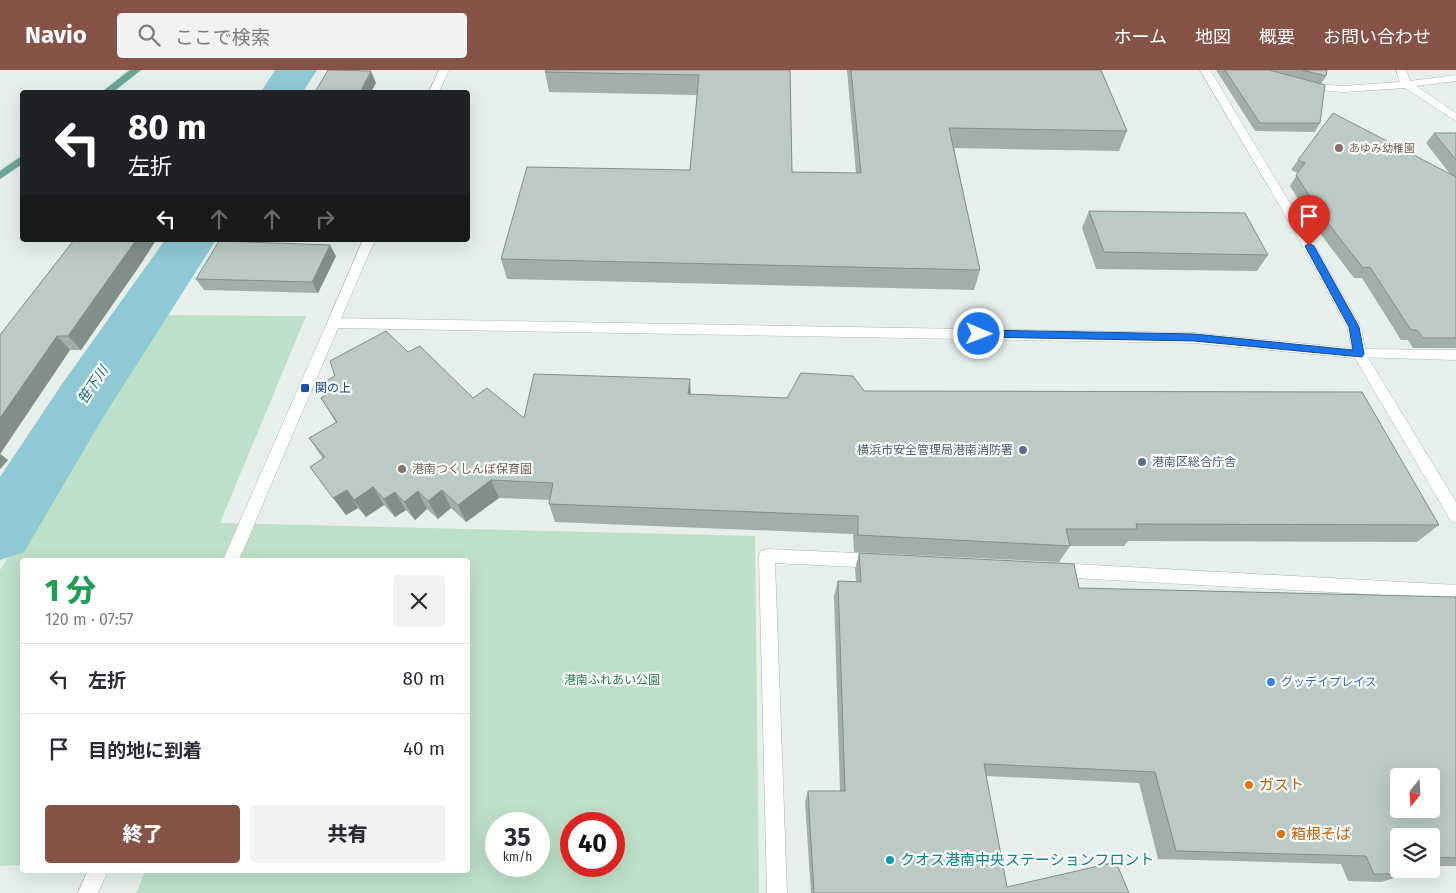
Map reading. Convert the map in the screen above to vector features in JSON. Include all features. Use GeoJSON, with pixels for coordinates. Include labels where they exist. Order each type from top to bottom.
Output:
{"type":"FeatureCollection","features":[{"type":"Feature","properties":{"kind":"main road"},"geometry":{"type":"LineString","coordinates":[[110,90],[136,70]]}},
{"type":"Feature","properties":{"kind":"main road"},"geometry":{"type":"LineString","coordinates":[[0,176],[20,161]]}},
{"type":"Feature","properties":{"kind":"street"},"geometry":{"type":"LineString","coordinates":[[435,90],[444,70]]}},
{"type":"Feature","properties":{"kind":"street"},"geometry":{"type":"LineString","coordinates":[[1205,70],[1300,230],[1354,327],[1359,354],[1456,516]]}},
{"type":"Feature","properties":{"kind":"street"},"geometry":{"type":"LineString","coordinates":[[1400,70],[1406,84],[1456,118]]}},
{"type":"Feature","properties":{"kind":"street"},"geometry":{"type":"LineString","coordinates":[[1298,84],[1322,88],[1406,84],[1456,78]]}},
{"type":"Feature","properties":{"kind":"street"},"geometry":{"type":"LineString","coordinates":[[232,558],[369,242]]}},
{"type":"Feature","properties":{"kind":"street"},"geometry":{"type":"LineString","coordinates":[[333,323],[1194,338],[1359,354],[1456,354]]}},
{"type":"Feature","properties":{"kind":"street"},"geometry":{"type":"LineString","coordinates":[[777,893],[767,556],[893,562]]}},
{"type":"Feature","properties":{"kind":"street"},"geometry":{"type":"LineString","coordinates":[[1041,570],[1456,592]]}},
{"type":"Feature","properties":{"kind":"street"},"geometry":{"type":"LineString","coordinates":[[88,893],[97,873]]}},
{"type":"Feature","properties":{"kind":"green space","name":"港南ふれあい公園"},"geometry":{"type":"Polygon","coordinates":[[[156,315],[306,316],[220,523],[755,536],[759,893],[136,893],[145,873],[470,873],[470,558],[20,558],[20,865],[0,866],[0,570],[156,315]]]}},
{"type":"Feature","properties":{"kind":"building"},"geometry":{"type":"Polygon","coordinates":[[[328,70],[371,71],[361,90],[316,90],[328,70]]]}},
{"type":"Feature","properties":{"kind":"building"},"geometry":{"type":"Polygon","coordinates":[[[546,70],[790,70],[792,172],[861,173],[851,70],[1101,70],[1127,131],[949,128],[980,270],[501,259],[527,167],[690,170],[699,75],[545,72],[546,70]]]}},
{"type":"Feature","properties":{"kind":"building"},"geometry":{"type":"Polygon","coordinates":[[[1225,70],[1269,70],[1325,85],[1320,123],[1260,123],[1225,70]]]}},
{"type":"Feature","properties":{"kind":"building"},"geometry":{"type":"Polygon","coordinates":[[[1302,70],[1327,70],[1326,76],[1302,70]]]}},
{"type":"Feature","properties":{"kind":"building"},"geometry":{"type":"Polygon","coordinates":[[[1333,113],[1456,177],[1456,338],[1423,338],[1417,330],[1411,330],[1370,267],[1363,268],[1324,218],[1296,175],[1305,163],[1298,160],[1333,113]]]}},
{"type":"Feature","properties":{"kind":"building"},"geometry":{"type":"Polygon","coordinates":[[[1434,133],[1456,133],[1456,160],[1434,133]]]}},
{"type":"Feature","properties":{"kind":"building"},"geometry":{"type":"Polygon","coordinates":[[[1089,211],[1245,213],[1268,255],[1104,252],[1089,211]]]}},
{"type":"Feature","properties":{"kind":"building"},"geometry":{"type":"Polygon","coordinates":[[[72,242],[135,242],[68,336],[57,336],[0,418],[0,335],[72,242]]]}},
{"type":"Feature","properties":{"kind":"building"},"geometry":{"type":"Polygon","coordinates":[[[218,242],[330,245],[312,282],[196,279],[218,242]]]}},
{"type":"Feature","properties":{"kind":"building"},"geometry":{"type":"Polygon","coordinates":[[[386,331],[408,352],[420,346],[473,398],[487,388],[524,418],[534,374],[690,379],[688,394],[787,398],[801,373],[853,376],[864,391],[1362,392],[1439,525],[1136,524],[1137,529],[1066,529],[1070,546],[858,535],[858,516],[549,504],[553,483],[491,480],[458,505],[442,490],[428,501],[418,491],[404,502],[395,492],[384,499],[373,487],[354,500],[347,490],[333,498],[310,467],[325,457],[309,438],[337,422],[321,398],[333,390],[326,381],[335,376],[330,361],[386,331]]]}},
{"type":"Feature","properties":{"kind":"building"},"geometry":{"type":"Polygon","coordinates":[[[859,553],[1074,564],[1079,588],[1456,597],[1456,858],[1440,857],[1440,828],[1390,828],[1390,874],[1374,874],[1366,856],[1176,851],[1155,772],[984,764],[1007,887],[1116,862],[1129,893],[814,893],[808,791],[845,791],[838,581],[861,582],[859,553]]]}},
{"type":"Feature","properties":{"kind":"waterway","name":"笹下川"},"geometry":{"type":"LineString","coordinates":[[283,90],[296,70]]}},
{"type":"Feature","properties":{"kind":"waterway","name":"笹下川"},"geometry":{"type":"LineString","coordinates":[[0,532],[83,400],[190,242]]}},
{"type":"Feature","properties":{"kind":"place","name":"あゆみ幼稚園"},"geometry":{"type":"Point","coordinates":[1339,148]}},
{"type":"Feature","properties":{"kind":"place","name":"関の上"},"geometry":{"type":"Point","coordinates":[305,388]}},
{"type":"Feature","properties":{"kind":"place","name":"横浜市安全管理局港南消防署"},"geometry":{"type":"Point","coordinates":[1023,450]}},
{"type":"Feature","properties":{"kind":"place","name":"港南区総合庁舎"},"geometry":{"type":"Point","coordinates":[1142,462]}},
{"type":"Feature","properties":{"kind":"place","name":"港南つくしんぼ保育園"},"geometry":{"type":"Point","coordinates":[402,469]}},
{"type":"Feature","properties":{"kind":"place","name":"グッデイプレイス"},"geometry":{"type":"Point","coordinates":[1271,682]}},
{"type":"Feature","properties":{"kind":"place","name":"ガスト"},"geometry":{"type":"Point","coordinates":[1249,785]}},
{"type":"Feature","properties":{"kind":"place","name":"箱根そば"},"geometry":{"type":"Point","coordinates":[1281,834]}},
{"type":"Feature","properties":{"kind":"place","name":"クオス港南中央ステーションフロント"},"geometry":{"type":"Point","coordinates":[890,860]}},
{"type":"Feature","properties":{"kind":"route"},"geometry":{"type":"LineString","coordinates":[[979,334],[1194,338],[1359,354],[1354,327],[1309,246]]}}]}
